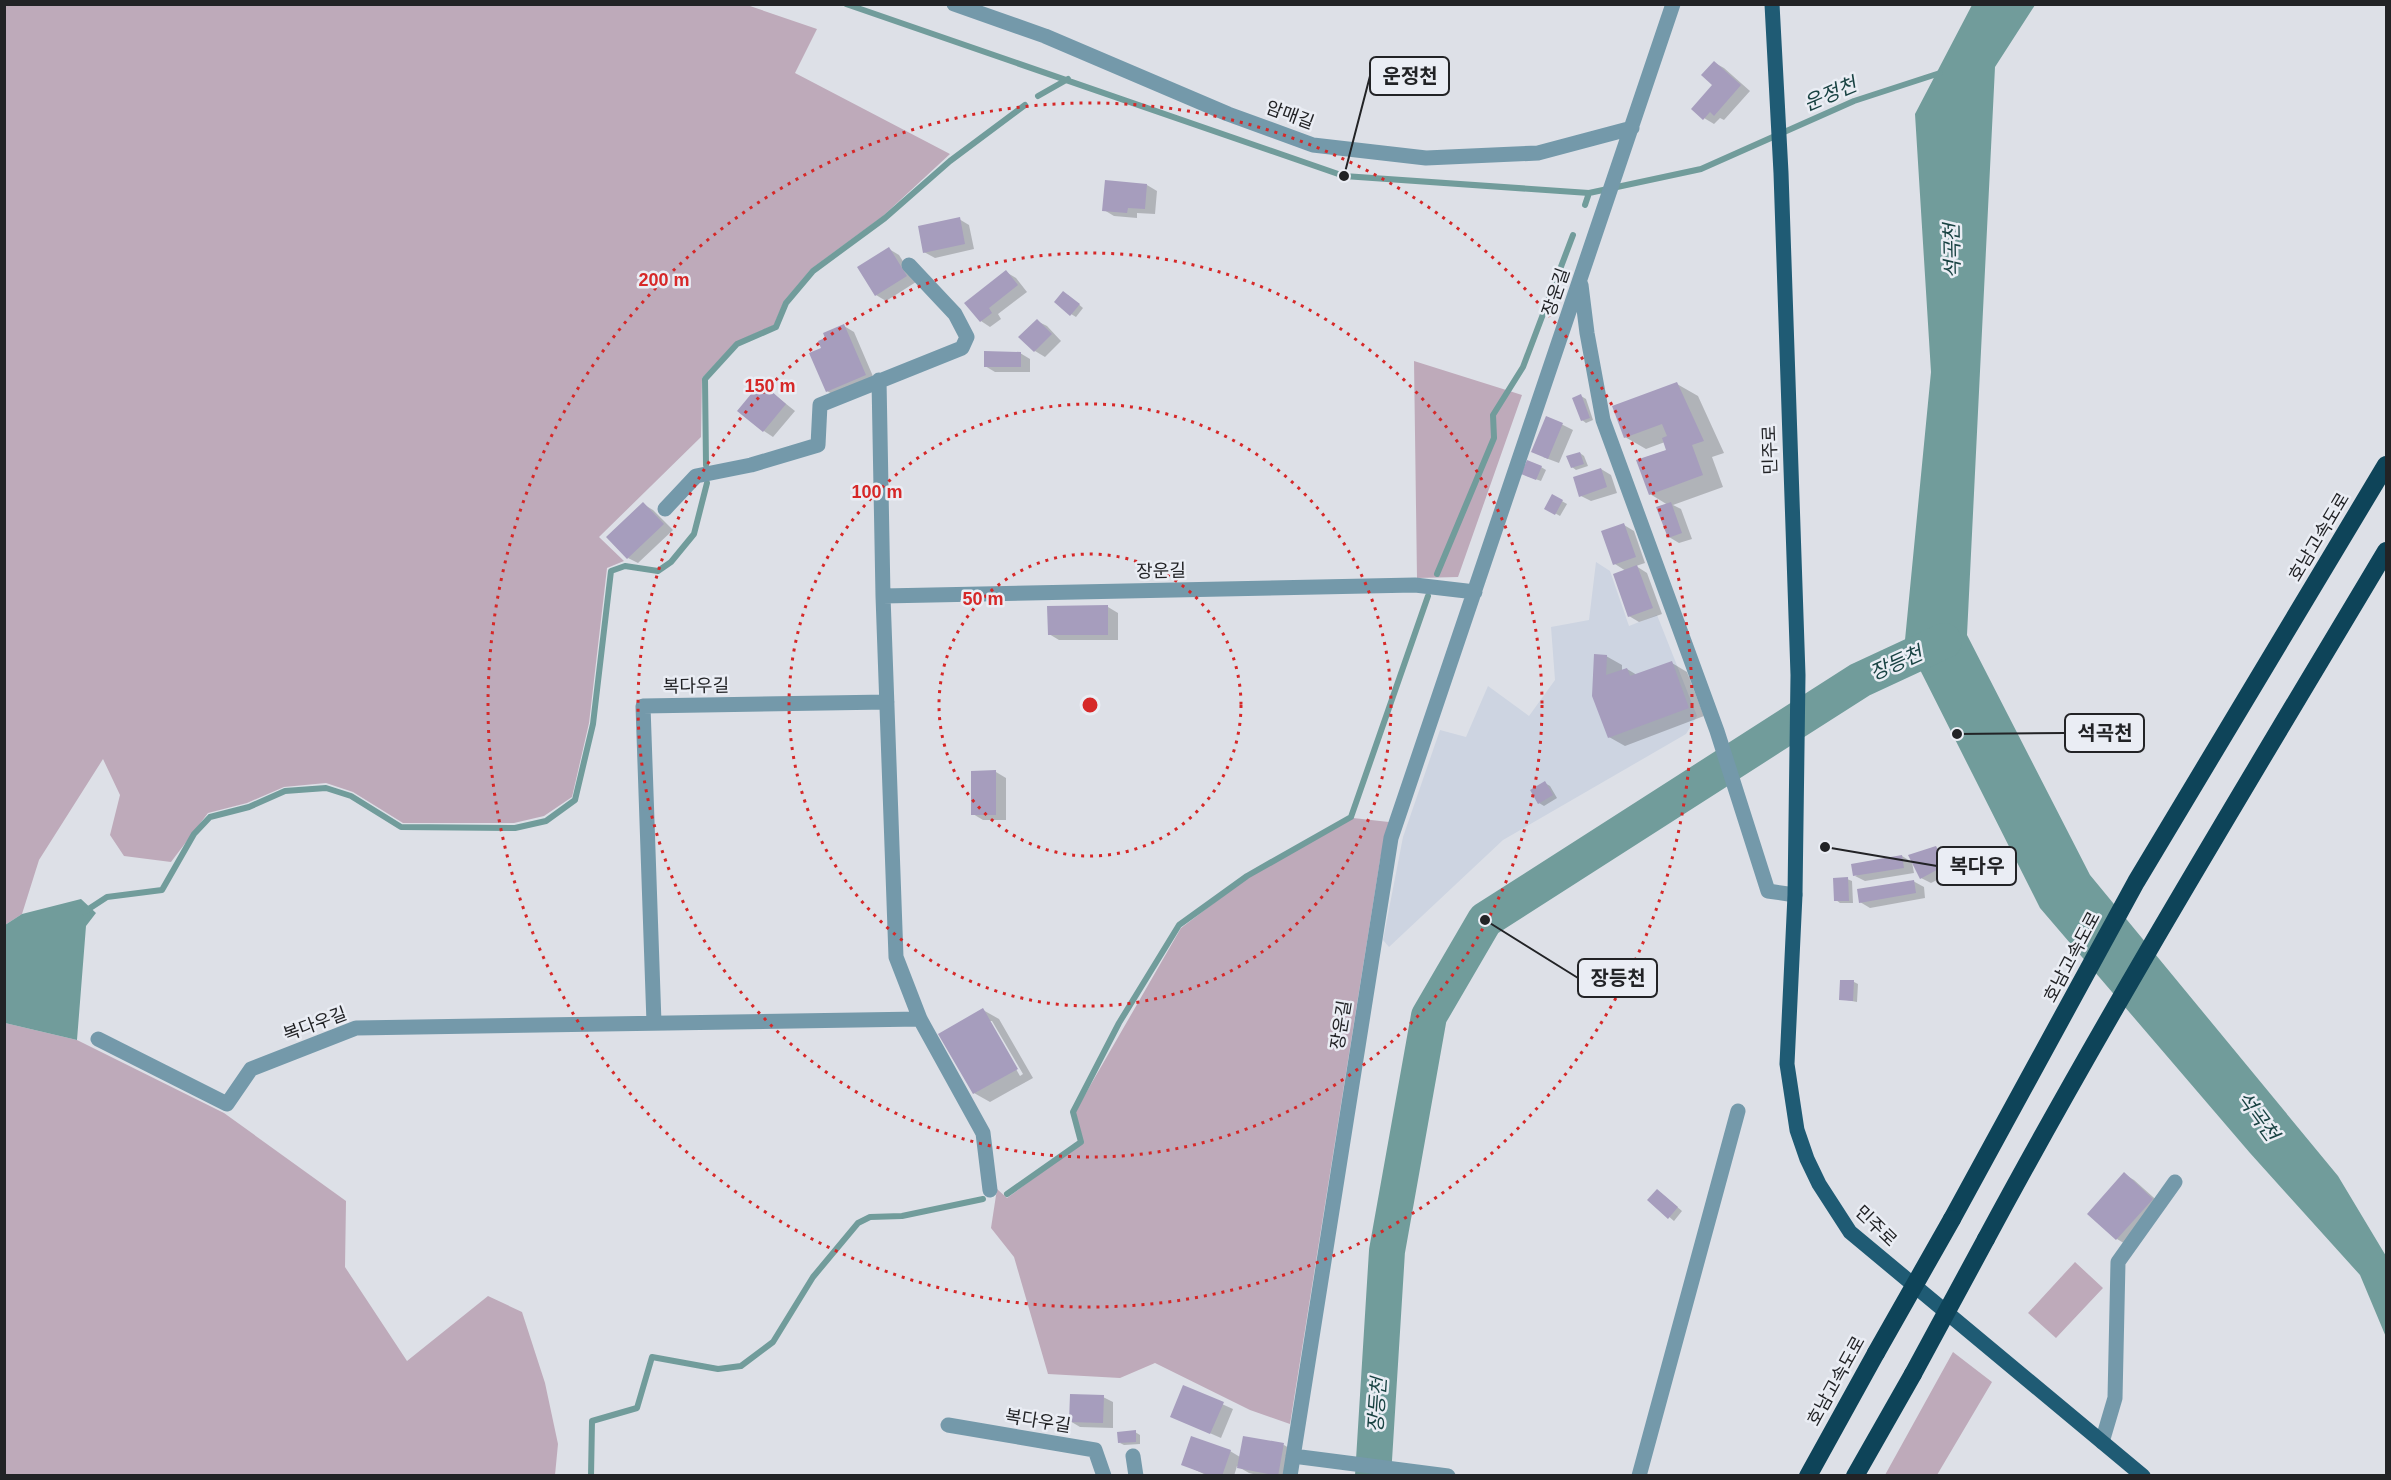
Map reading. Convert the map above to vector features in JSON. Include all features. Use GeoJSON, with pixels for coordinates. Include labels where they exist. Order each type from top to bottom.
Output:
{"type":"FeatureCollection","features":[{"type":"Feature","properties":{"kind":"highway","name":"호남고속도로"},"geometry":{"type":"LineString","coordinates":[[1808,1476],[2041,1059],[2136,882],[2386,465]]}},
{"type":"Feature","properties":{"kind":"highway"},"geometry":{"type":"LineString","coordinates":[[1856,1476],[2070,1086],[2173,908],[2386,552]]}},
{"type":"Feature","properties":{"kind":"main road","name":"민주로"},"geometry":{"type":"LineString","coordinates":[[1772,4],[1779,116],[1798,675],[1795,895],[1787,1064],[1797,1130],[1819,1184],[1850,1232],[2143,1476]]}},
{"type":"Feature","properties":{"kind":"street","name":"암매길"},"geometry":{"type":"LineString","coordinates":[[954,4],[1045,36],[1228,114],[1313,145],[1426,158],[1538,153],[1632,128]]}},
{"type":"Feature","properties":{"kind":"street","name":"장운길"},"geometry":{"type":"LineString","coordinates":[[1290,1476],[1391,838],[1673,4]]}},
{"type":"Feature","properties":{"kind":"street"},"geometry":{"type":"LineString","coordinates":[[665,509],[696,476],[751,465],[818,445],[820,405],[962,348],[967,337],[955,314],[909,265]]}},
{"type":"Feature","properties":{"kind":"street"},"geometry":{"type":"LineString","coordinates":[[1580,280],[1603,420],[1716,731],[1768,891],[1795,895]]}},
{"type":"Feature","properties":{"kind":"street"},"geometry":{"type":"LineString","coordinates":[[879,380],[886,702],[896,957],[920,1019],[983,1133],[990,1190]]}},
{"type":"Feature","properties":{"kind":"street","name":"장운길"},"geometry":{"type":"LineString","coordinates":[[883,596],[1415,585],[1475,592]]}},
{"type":"Feature","properties":{"kind":"street","name":"복다우길"},"geometry":{"type":"LineString","coordinates":[[654,1023],[643,706],[886,702]]}},
{"type":"Feature","properties":{"kind":"street","name":"복다우길"},"geometry":{"type":"LineString","coordinates":[[98,1039],[227,1104],[251,1069],[356,1028],[920,1019]]}},
{"type":"Feature","properties":{"kind":"street"},"geometry":{"type":"LineString","coordinates":[[1639,1476],[1738,1111]]}},
{"type":"Feature","properties":{"kind":"street"},"geometry":{"type":"LineString","coordinates":[[2102,1442],[2115,1398],[2118,1262],[2175,1182]]}},
{"type":"Feature","properties":{"kind":"street","name":"복다우길"},"geometry":{"type":"LineString","coordinates":[[948,1425],[1095,1450],[1104,1476]]}},
{"type":"Feature","properties":{"kind":"street"},"geometry":{"type":"LineString","coordinates":[[1134,1456],[1136,1476]]}},
{"type":"Feature","properties":{"kind":"street"},"geometry":{"type":"LineString","coordinates":[[1293,1456],[1448,1476]]}},
{"type":"Feature","properties":{"kind":"shaded area"},"geometry":{"type":"Polygon","coordinates":[[[5,5],[747,5],[817,29],[795,73],[950,154],[883,216],[811,269],[784,301],[774,325],[736,342],[702,378],[701,437],[599,537],[624,561],[607,568],[589,723],[572,797],[544,816],[514,823],[403,823],[353,792],[326,783],[284,787],[247,803],[208,813],[171,862],[124,856],[110,835],[120,795],[103,759],[39,860],[22,914],[5,925],[5,5]]]}},
{"type":"Feature","properties":{"kind":"shaded area"},"geometry":{"type":"Polygon","coordinates":[[[1414,361],[1522,395],[1458,577],[1417,578],[1414,361]]]}},
{"type":"Feature","properties":{"kind":"shaded area"},"geometry":{"type":"Polygon","coordinates":[[[1596,562],[1610,571],[1629,626],[1657,615],[1697,716],[1686,734],[1503,840],[1389,947],[1383,940],[1403,837],[1440,730],[1466,737],[1488,686],[1529,716],[1555,680],[1551,627],[1589,620],[1596,562]]]}},
{"type":"Feature","properties":{"kind":"shaded area"},"geometry":{"type":"Polygon","coordinates":[[[1353,818],[1389,822],[1380,860],[1290,1424],[1250,1410],[1155,1363],[1120,1378],[1048,1374],[1014,1257],[991,1228],[997,1189],[1007,1198],[1083,1142],[1075,1112],[1181,928],[1247,878],[1353,818]]]}},
{"type":"Feature","properties":{"kind":"shaded area"},"geometry":{"type":"Polygon","coordinates":[[[5,1023],[77,1040],[224,1113],[346,1201],[345,1267],[407,1361],[488,1296],[522,1312],[545,1383],[558,1444],[555,1475],[5,1475],[5,1023]]]}},
{"type":"Feature","properties":{"kind":"shaded area"},"geometry":{"type":"Polygon","coordinates":[[[2075,1262],[2103,1288],[2056,1338],[2028,1313],[2075,1262]]]}},
{"type":"Feature","properties":{"kind":"shaded area"},"geometry":{"type":"Polygon","coordinates":[[[1953,1352],[1992,1382],[1937,1475],[1885,1475],[1953,1352]]]}},
{"type":"Feature","properties":{"kind":"water"},"geometry":{"type":"Polygon","coordinates":[[[1972,5],[2035,5],[1995,67],[1967,635],[2090,875],[2338,1176],[2386,1256],[2386,1337],[2360,1275],[2250,1153],[2040,908],[1905,640],[1931,372],[1915,114],[1972,5]]]}},
{"type":"Feature","properties":{"kind":"water"},"geometry":{"type":"Polygon","coordinates":[[[81,899],[96,913],[86,926],[77,1040],[5,1023],[5,925],[22,914],[81,899]]]}},
{"type":"Feature","properties":{"kind":"building"},"geometry":{"type":"Polygon","coordinates":[[[1714,61],[1741,85],[1714,116],[1710,112],[1703,120],[1691,109],[1712,85],[1701,75],[1714,61]]]}},
{"type":"Feature","properties":{"kind":"building"},"geometry":{"type":"Polygon","coordinates":[[[1105,180],[1147,184],[1145,209],[1128,208],[1127,213],[1102,211],[1105,180]]]}},
{"type":"Feature","properties":{"kind":"building"},"geometry":{"type":"Polygon","coordinates":[[[960,217],[965,244],[923,253],[918,226],[960,217]]]}},
{"type":"Feature","properties":{"kind":"building"},"geometry":{"type":"Polygon","coordinates":[[[889,247],[907,276],[875,296],[857,267],[889,247]]]}},
{"type":"Feature","properties":{"kind":"building"},"geometry":{"type":"Polygon","coordinates":[[[1006,270],[1018,285],[989,308],[992,313],[980,322],[964,303],[1006,270]]]}},
{"type":"Feature","properties":{"kind":"building"},"geometry":{"type":"Polygon","coordinates":[[[1063,291],[1080,304],[1070,316],[1054,302],[1063,291]]]}},
{"type":"Feature","properties":{"kind":"building"},"geometry":{"type":"Polygon","coordinates":[[[1037,319],[1052,334],[1034,352],[1018,337],[1037,319]]]}},
{"type":"Feature","properties":{"kind":"building"},"geometry":{"type":"Polygon","coordinates":[[[844,324],[866,375],[826,392],[809,353],[821,348],[818,341],[825,338],[823,333],[844,324]]]}},
{"type":"Feature","properties":{"kind":"building"},"geometry":{"type":"Polygon","coordinates":[[[984,351],[1021,352],[1021,367],[984,367],[984,351]]]}},
{"type":"Feature","properties":{"kind":"building"},"geometry":{"type":"Polygon","coordinates":[[[761,382],[786,404],[763,432],[737,411],[761,382]]]}},
{"type":"Feature","properties":{"kind":"building"},"geometry":{"type":"Polygon","coordinates":[[[1677,382],[1704,441],[1692,445],[1703,475],[1649,495],[1636,460],[1666,450],[1662,438],[1667,436],[1662,424],[1624,438],[1612,406],[1677,382]]]}},
{"type":"Feature","properties":{"kind":"building"},"geometry":{"type":"Polygon","coordinates":[[[1581,394],[1590,418],[1581,421],[1572,398],[1581,394]]]}},
{"type":"Feature","properties":{"kind":"building"},"geometry":{"type":"Polygon","coordinates":[[[1546,416],[1563,423],[1548,459],[1531,452],[1546,416]]]}},
{"type":"Feature","properties":{"kind":"building"},"geometry":{"type":"Polygon","coordinates":[[[1580,452],[1584,464],[1571,468],[1566,456],[1580,452]]]}},
{"type":"Feature","properties":{"kind":"building"},"geometry":{"type":"Polygon","coordinates":[[[1527,460],[1542,466],[1536,480],[1521,474],[1527,460]]]}},
{"type":"Feature","properties":{"kind":"building"},"geometry":{"type":"Polygon","coordinates":[[[1601,468],[1607,487],[1579,497],[1573,477],[1601,468]]]}},
{"type":"Feature","properties":{"kind":"building"},"geometry":{"type":"Polygon","coordinates":[[[1552,494],[1563,500],[1555,515],[1544,509],[1552,494]]]}},
{"type":"Feature","properties":{"kind":"building"},"geometry":{"type":"Polygon","coordinates":[[[643,502],[664,524],[627,559],[606,537],[643,502]]]}},
{"type":"Feature","properties":{"kind":"building"},"geometry":{"type":"Polygon","coordinates":[[[1671,502],[1682,533],[1668,538],[1656,507],[1671,502]]]}},
{"type":"Feature","properties":{"kind":"building"},"geometry":{"type":"Polygon","coordinates":[[[1624,523],[1636,557],[1613,565],[1601,531],[1624,523]]]}},
{"type":"Feature","properties":{"kind":"building"},"geometry":{"type":"Polygon","coordinates":[[[1637,565],[1653,608],[1628,617],[1613,574],[1637,565]]]}},
{"type":"Feature","properties":{"kind":"building"},"geometry":{"type":"Polygon","coordinates":[[[1108,605],[1108,635],[1048,635],[1047,606],[1108,605]]]}},
{"type":"Feature","properties":{"kind":"building"},"geometry":{"type":"Polygon","coordinates":[[[1594,654],[1607,655],[1606,675],[1627,668],[1630,676],[1672,661],[1689,708],[1608,738],[1592,696],[1594,654]]]}},
{"type":"Feature","properties":{"kind":"building"},"geometry":{"type":"Polygon","coordinates":[[[996,770],[996,815],[971,815],[971,771],[996,770]]]}},
{"type":"Feature","properties":{"kind":"building"},"geometry":{"type":"Polygon","coordinates":[[[1545,781],[1553,795],[1538,804],[1530,790],[1545,781]]]}},
{"type":"Feature","properties":{"kind":"building"},"geometry":{"type":"Polygon","coordinates":[[[1936,846],[1946,865],[1920,879],[1908,855],[1936,846]]]}},
{"type":"Feature","properties":{"kind":"building"},"geometry":{"type":"Polygon","coordinates":[[[1902,855],[1904,868],[1853,876],[1851,864],[1902,855]]]}},
{"type":"Feature","properties":{"kind":"building"},"geometry":{"type":"Polygon","coordinates":[[[1848,877],[1849,901],[1834,901],[1833,878],[1848,877]]]}},
{"type":"Feature","properties":{"kind":"building"},"geometry":{"type":"Polygon","coordinates":[[[1914,880],[1916,893],[1859,903],[1857,889],[1914,880]]]}},
{"type":"Feature","properties":{"kind":"building"},"geometry":{"type":"Polygon","coordinates":[[[1840,980],[1854,980],[1853,1001],[1839,1000],[1840,980]]]}},
{"type":"Feature","properties":{"kind":"building"},"geometry":{"type":"Polygon","coordinates":[[[983,1008],[1018,1069],[973,1094],[938,1034],[983,1008]]]}},
{"type":"Feature","properties":{"kind":"building"},"geometry":{"type":"Polygon","coordinates":[[[2124,1172],[2153,1199],[2116,1240],[2087,1214],[2124,1172]]]}},
{"type":"Feature","properties":{"kind":"building"},"geometry":{"type":"Polygon","coordinates":[[[1657,1189],[1678,1207],[1668,1219],[1647,1200],[1657,1189]]]}},
{"type":"Feature","properties":{"kind":"building"},"geometry":{"type":"Polygon","coordinates":[[[1183,1385],[1224,1402],[1210,1434],[1170,1417],[1183,1385]]]}},
{"type":"Feature","properties":{"kind":"building"},"geometry":{"type":"Polygon","coordinates":[[[1070,1394],[1104,1395],[1103,1423],[1069,1422],[1070,1394]]]}},
{"type":"Feature","properties":{"kind":"building"},"geometry":{"type":"Polygon","coordinates":[[[1136,1430],[1136,1442],[1118,1443],[1117,1432],[1136,1430]]]}},
{"type":"Feature","properties":{"kind":"building"},"geometry":{"type":"Polygon","coordinates":[[[1191,1436],[1231,1450],[1222,1476],[1211,1476],[1181,1465],[1191,1436]]]}},
{"type":"Feature","properties":{"kind":"building"},"geometry":{"type":"Polygon","coordinates":[[[1243,1436],[1284,1443],[1278,1476],[1237,1468],[1243,1436]]]}},
{"type":"Feature","properties":{"kind":"waterway","name":"운정천"},"geometry":{"type":"LineString","coordinates":[[846,4],[1344,176],[1589,193],[1701,169],[1854,101],[1940,73]]}},
{"type":"Feature","properties":{"kind":"waterway"},"geometry":{"type":"LineString","coordinates":[[1038,96],[1068,79]]}},
{"type":"Feature","properties":{"kind":"waterway"},"geometry":{"type":"LineString","coordinates":[[706,465],[705,379],[737,344],[776,327],[786,303],[813,271],[885,218],[950,161],[1025,105]]}},
{"type":"Feature","properties":{"kind":"waterway"},"geometry":{"type":"LineString","coordinates":[[1585,205],[1589,193]]}},
{"type":"Feature","properties":{"kind":"waterway"},"geometry":{"type":"LineString","coordinates":[[1437,574],[1494,438],[1493,415],[1523,367],[1573,235]]}},
{"type":"Feature","properties":{"kind":"waterway"},"geometry":{"type":"LineString","coordinates":[[84,912],[107,897],[162,890],[194,834],[210,817],[249,807],[285,791],[326,788],[351,796],[401,827],[515,828],[546,821],[575,800],[593,724],[611,571],[625,566],[658,571],[671,562],[694,534],[707,483]]}},
{"type":"Feature","properties":{"kind":"waterway"},"geometry":{"type":"LineString","coordinates":[[1007,1194],[1081,1142],[1073,1112],[1119,1023],[1179,925],[1247,876],[1351,817],[1428,596]]}},
{"type":"Feature","properties":{"kind":"waterway","name":"장등천"},"geometry":{"type":"LineString","coordinates":[[1373,1476],[1387,1251],[1429,1016],[1485,920],[1860,680],[1944,641]]}},
{"type":"Feature","properties":{"kind":"waterway"},"geometry":{"type":"LineString","coordinates":[[591,1476],[592,1421],[637,1408],[652,1357],[718,1369],[741,1366],[773,1342],[813,1277],[858,1223],[870,1217],[902,1216],[983,1199]]}},
{"type":"Feature","properties":{"kind":"place","name":"운정천"},"geometry":{"type":"Point","coordinates":[1344,176]}},
{"type":"Feature","properties":{"kind":"place","name":"석곡천"},"geometry":{"type":"Point","coordinates":[1957,734]}},
{"type":"Feature","properties":{"kind":"place","name":"복다우"},"geometry":{"type":"Point","coordinates":[1825,847]}},
{"type":"Feature","properties":{"kind":"place","name":"장등천"},"geometry":{"type":"Point","coordinates":[1485,920]}}]}
